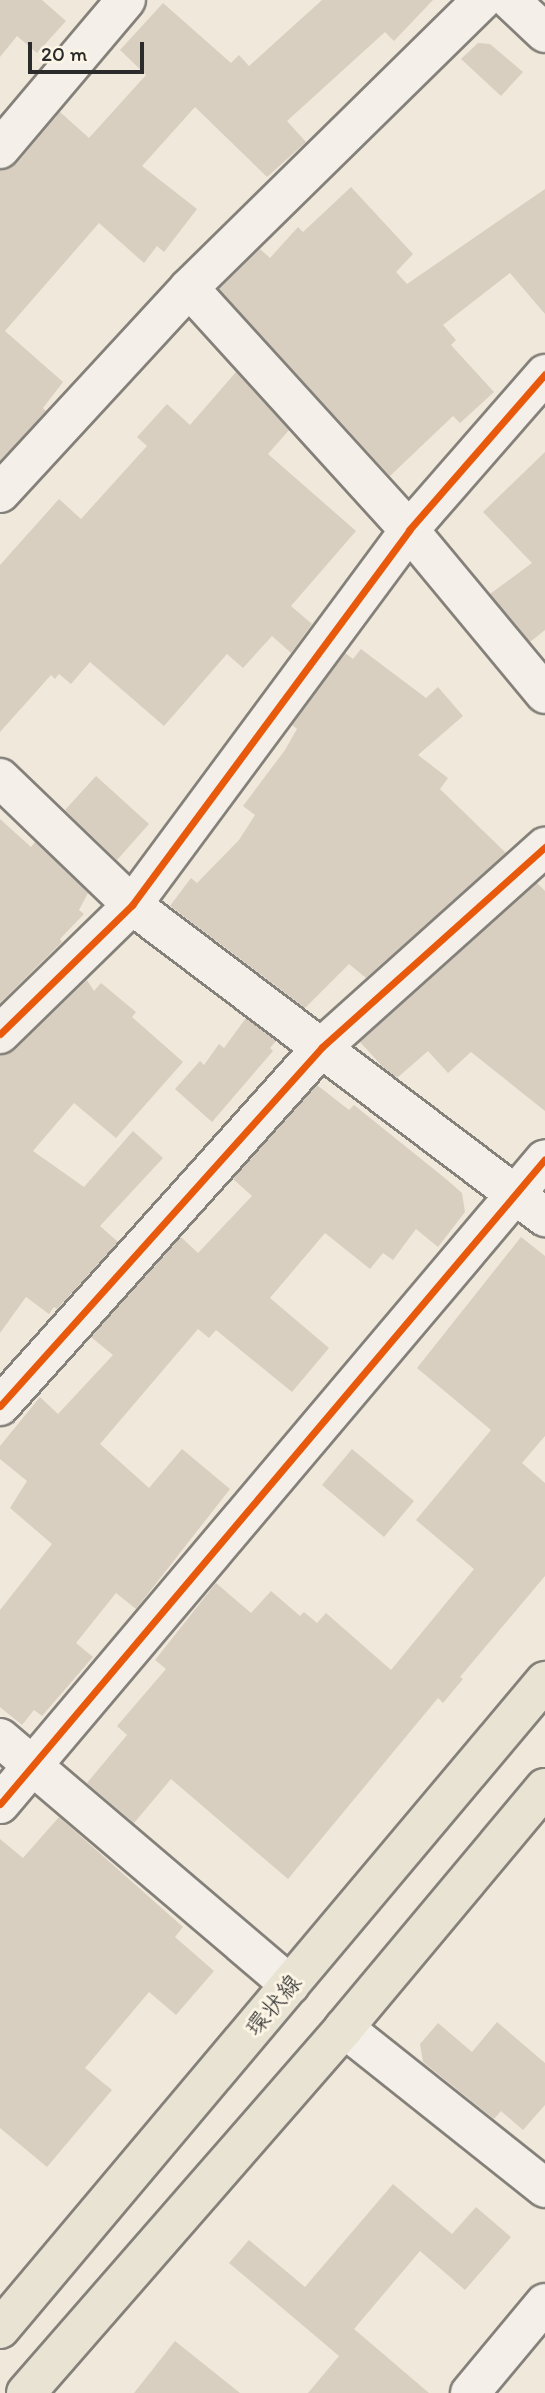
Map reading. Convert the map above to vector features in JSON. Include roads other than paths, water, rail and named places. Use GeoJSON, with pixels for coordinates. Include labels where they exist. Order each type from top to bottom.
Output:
{"type":"FeatureCollection","features":[{"type":"Feature","properties":{"kind":"main road","name":"環状線"},"geometry":{"type":"LineString","coordinates":[[0,2329],[545,1681]]}},
{"type":"Feature","properties":{"kind":"main road"},"geometry":{"type":"LineString","coordinates":[[26,2393],[344,2028],[545,1788]]}},
{"type":"Feature","properties":{"kind":"street"},"geometry":{"type":"LineString","coordinates":[[0,149],[127,0]]}},
{"type":"Feature","properties":{"kind":"street"},"geometry":{"type":"LineString","coordinates":[[0,493],[189,288],[482,0]]}},
{"type":"Feature","properties":{"kind":"street"},"geometry":{"type":"LineString","coordinates":[[510,0],[545,33]]}},
{"type":"Feature","properties":{"kind":"street"},"geometry":{"type":"LineString","coordinates":[[189,288],[409,530],[545,694]]}},
{"type":"Feature","properties":{"kind":"street"},"geometry":{"type":"LineString","coordinates":[[0,1034],[132,905],[409,530],[545,374]]}},
{"type":"Feature","properties":{"kind":"street"},"geometry":{"type":"LineString","coordinates":[[0,778],[132,905],[545,1217]]}},
{"type":"Feature","properties":{"kind":"street"},"geometry":{"type":"LineString","coordinates":[[0,1406],[321,1047],[545,847]]}},
{"type":"Feature","properties":{"kind":"street"},"geometry":{"type":"LineString","coordinates":[[0,1804],[545,1158]]}},
{"type":"Feature","properties":{"kind":"street"},"geometry":{"type":"LineString","coordinates":[[0,1738],[290,1985]]}},
{"type":"Feature","properties":{"kind":"street"},"geometry":{"type":"LineString","coordinates":[[344,2028],[545,2188]]}},
{"type":"Feature","properties":{"kind":"street"},"geometry":{"type":"LineString","coordinates":[[470,2393],[545,2303]]}}]}
